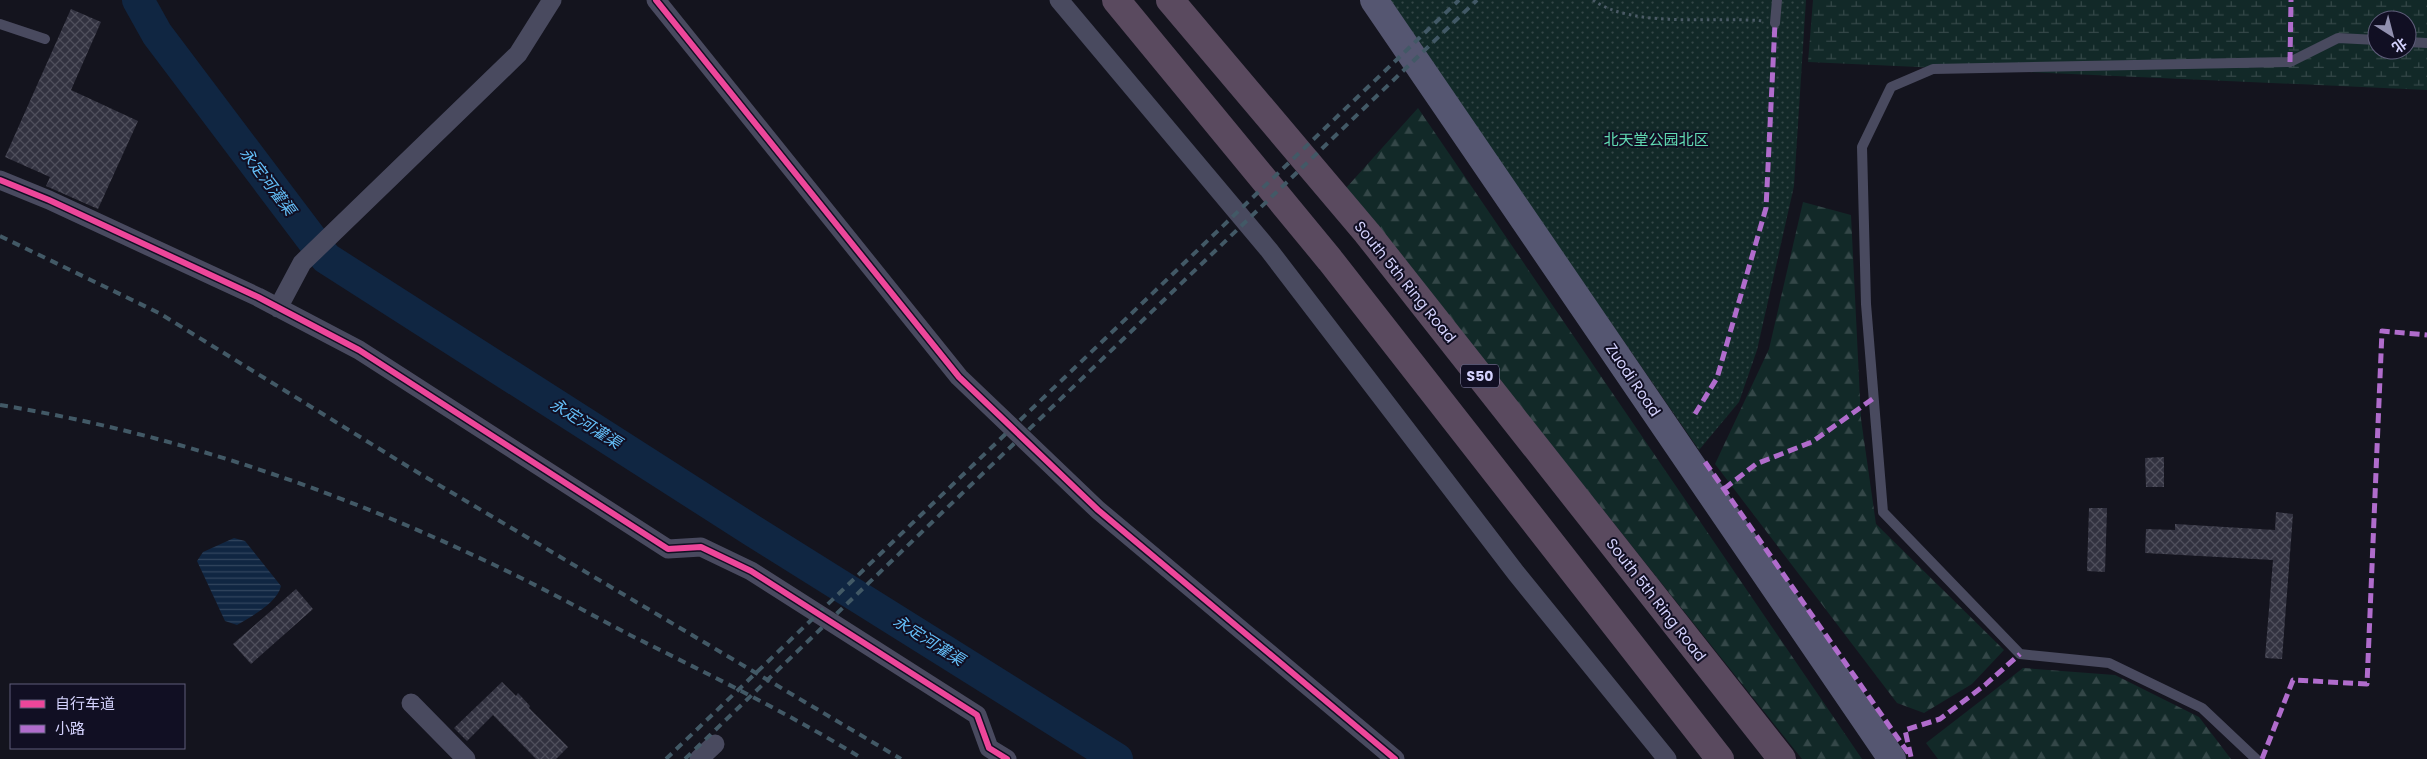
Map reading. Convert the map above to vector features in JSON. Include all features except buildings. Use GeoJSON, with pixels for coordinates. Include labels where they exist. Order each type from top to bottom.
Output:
{"type":"FeatureCollection","features":[{"type":"Feature","properties":{"kind":"highway"},"geometry":{"type":"LineString","coordinates":[[1116,0],[1330,260],[1720,759]]}},
{"type":"Feature","properties":{"kind":"highway","name":"South 5th Ring Road"},"geometry":{"type":"LineString","coordinates":[[1170,0],[1373,241],[1782,759]]}},
{"type":"Feature","properties":{"kind":"main road","name":"Zuodi Road"},"geometry":{"type":"LineString","coordinates":[[1374,0],[1892,759]]}},
{"type":"Feature","properties":{"kind":"street"},"geometry":{"type":"LineString","coordinates":[[278,308],[302,263],[518,54],[552,0]]}},
{"type":"Feature","properties":{"kind":"street"},"geometry":{"type":"LineString","coordinates":[[656,0],[959,377],[1098,510],[1395,759]]}},
{"type":"Feature","properties":{"kind":"street"},"geometry":{"type":"LineString","coordinates":[[1059,0],[1270,250],[1516,573],[1667,759]]}},
{"type":"Feature","properties":{"kind":"street"},"geometry":{"type":"LineString","coordinates":[[0,180],[49,200],[278,308],[359,350],[668,549],[701,547],[750,571],[977,716],[989,748],[1007,759]]}},
{"type":"Feature","properties":{"kind":"street"},"geometry":{"type":"LineString","coordinates":[[410,703],[466,759]]}},
{"type":"Feature","properties":{"kind":"street"},"geometry":{"type":"LineString","coordinates":[[699,759],[715,744]]}},
{"type":"Feature","properties":{"kind":"lane"},"geometry":{"type":"LineString","coordinates":[[1775,23],[1776,0]]}},
{"type":"Feature","properties":{"kind":"lane"},"geometry":{"type":"LineString","coordinates":[[0,24],[45,39]]}},
{"type":"Feature","properties":{"kind":"lane"},"geometry":{"type":"LineString","coordinates":[[2256,759],[2202,708],[2109,663],[2020,654],[1883,512],[1866,304],[1862,147],[1891,87],[1933,69],[2290,62],[2338,38],[2367,39]]}},
{"type":"Feature","properties":{"kind":"path"},"geometry":{"type":"LineString","coordinates":[[1592,0],[1605,9],[1664,20],[1746,19],[1775,23]]}},
{"type":"Feature","properties":{"kind":"green space","name":"北天堂公园北区"},"geometry":{"type":"Polygon","coordinates":[[[1388,0],[1806,0],[1794,186],[1757,350],[1739,402],[1699,450],[1388,0]]]}},
{"type":"Feature","properties":{"kind":"green space"},"geometry":{"type":"Polygon","coordinates":[[[1813,0],[2427,0],[2427,90],[1808,62],[1813,0]]]}},
{"type":"Feature","properties":{"kind":"green space"},"geometry":{"type":"Polygon","coordinates":[[[1418,108],[1862,759],[1802,759],[1346,188],[1418,108]]]}},
{"type":"Feature","properties":{"kind":"green space"},"geometry":{"type":"Polygon","coordinates":[[[1803,202],[1851,215],[1861,419],[1876,524],[2004,650],[1972,684],[1924,713],[1897,703],[1715,464],[1769,349],[1803,202]]]}},
{"type":"Feature","properties":{"kind":"green space"},"geometry":{"type":"Polygon","coordinates":[[[2023,668],[2115,675],[2199,717],[2231,759],[1938,759],[1926,743],[2023,668]]]}},
{"type":"Feature","properties":{"kind":"water"},"geometry":{"type":"Polygon","coordinates":[[[234,538],[245,541],[281,586],[275,598],[237,625],[225,621],[197,561],[203,552],[234,538]]]}},
{"type":"Feature","properties":{"kind":"waterway","name":"永定河灌渠"},"geometry":{"type":"LineString","coordinates":[[138,0],[157,34],[326,258],[753,531],[1117,759]]}},
{"type":"Feature","properties":{"kind":"railway"},"geometry":{"type":"LineString","coordinates":[[666,759],[1459,0]]}},
{"type":"Feature","properties":{"kind":"railway"},"geometry":{"type":"LineString","coordinates":[[685,759],[1477,0]]}},
{"type":"Feature","properties":{"kind":"railway"},"geometry":{"type":"LineString","coordinates":[[0,236],[159,313],[412,469],[901,759]]}},
{"type":"Feature","properties":{"kind":"railway"},"geometry":{"type":"LineString","coordinates":[[0,405],[61,416],[183,446],[302,484],[360,506],[418,530],[534,584],[778,710],[863,759]]}},
{"type":"Feature","properties":{"kind":"marked path"},"geometry":{"type":"LineString","coordinates":[[2290,62],[2291,0]]}},
{"type":"Feature","properties":{"kind":"marked path"},"geometry":{"type":"LineString","coordinates":[[1695,414],[1717,378],[1766,208],[1775,23]]}},
{"type":"Feature","properties":{"kind":"marked path"},"geometry":{"type":"LineString","coordinates":[[2262,759],[2293,680],[2367,684],[2382,331],[2427,335]]}},
{"type":"Feature","properties":{"kind":"marked path"},"geometry":{"type":"LineString","coordinates":[[1724,489],[1756,464],[1812,442],[1874,398]]}},
{"type":"Feature","properties":{"kind":"marked path"},"geometry":{"type":"LineString","coordinates":[[1705,462],[1911,757],[1905,730],[1940,719],[1985,685],[2020,654]]}},
{"type":"Feature","properties":{"kind":"cycle path"},"geometry":{"type":"LineString","coordinates":[[656,0],[959,377],[1098,510],[1395,759]]}},
{"type":"Feature","properties":{"kind":"cycle path"},"geometry":{"type":"LineString","coordinates":[[0,180],[49,200],[258,297],[359,350],[668,549],[701,547],[751,571],[977,715],[989,748],[1007,759]]}}]}
